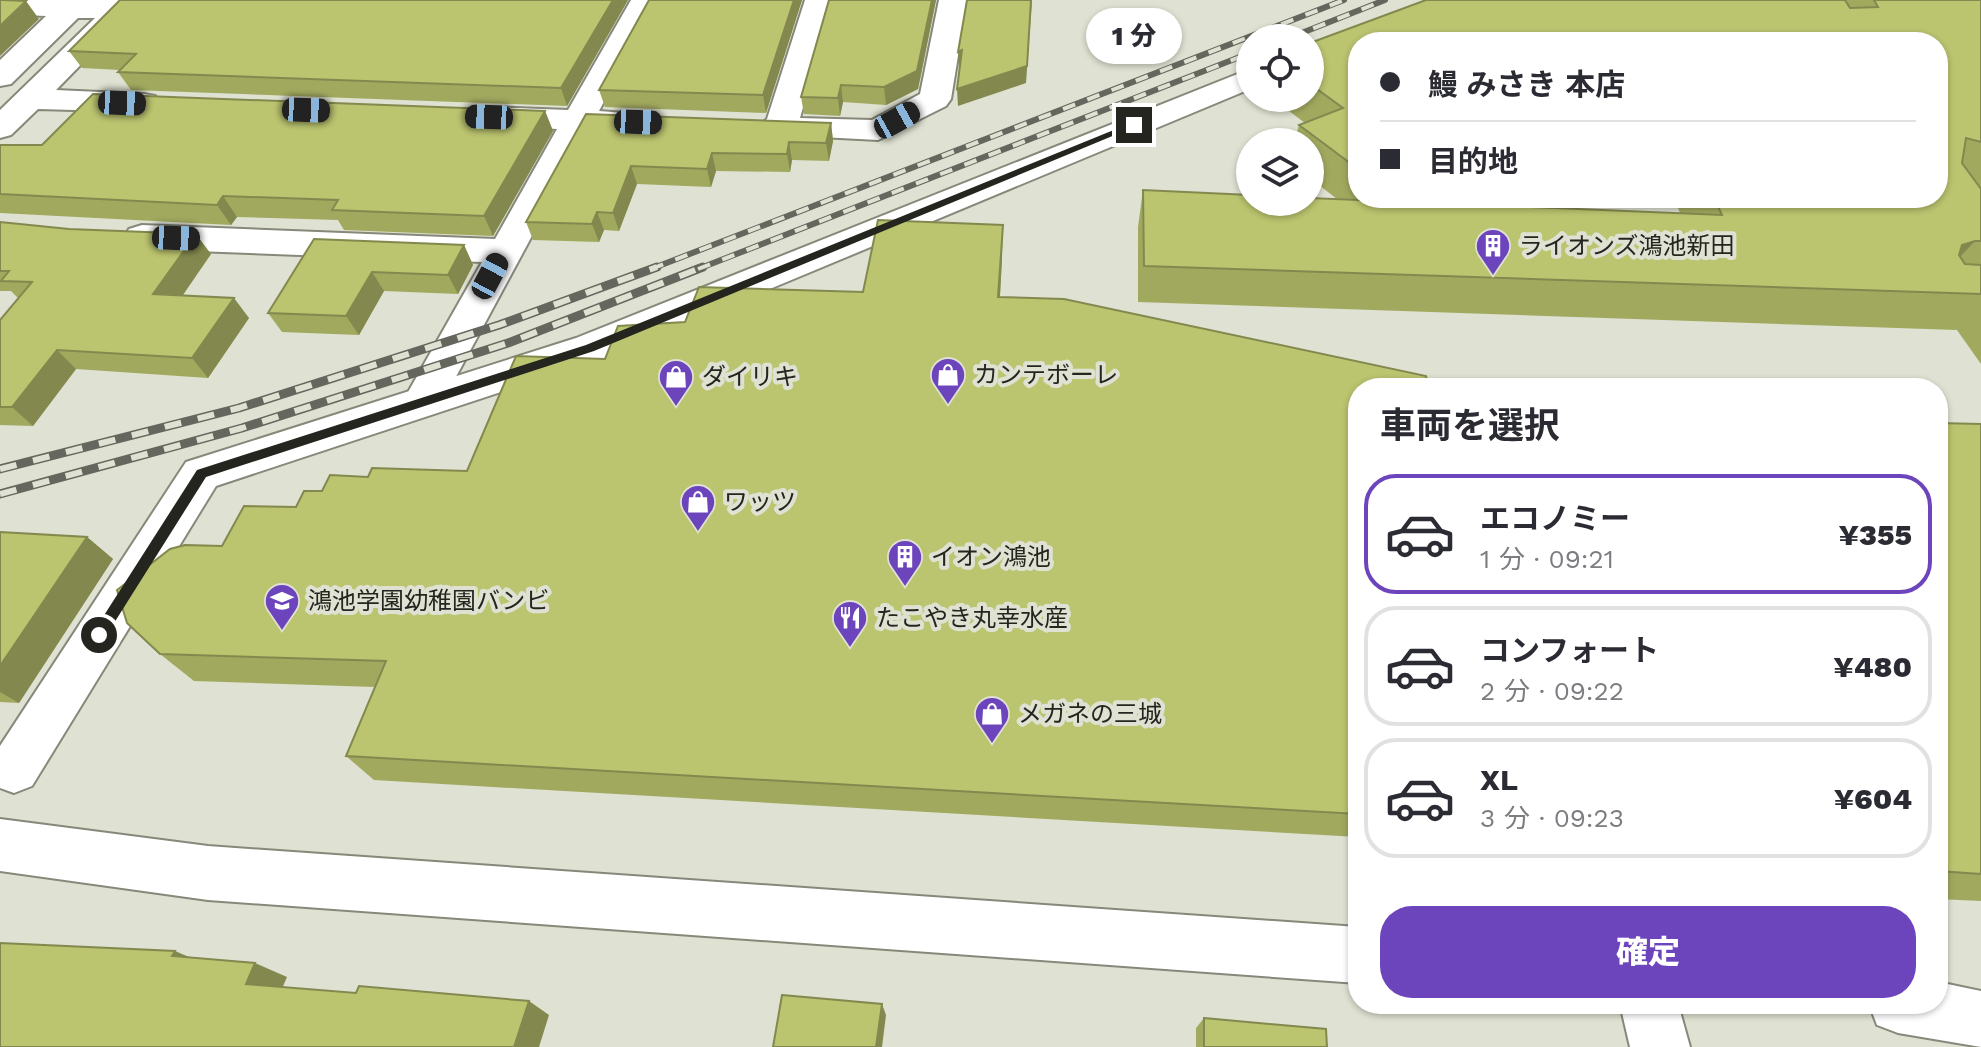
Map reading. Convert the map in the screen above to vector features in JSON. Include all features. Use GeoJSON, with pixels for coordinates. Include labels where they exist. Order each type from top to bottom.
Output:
{"type":"FeatureCollection","features":[{"type":"Feature","properties":{"kind":"street"},"geometry":{"type":"LineString","coordinates":[[423,401],[503,251],[580,120],[645,0]]}},
{"type":"Feature","properties":{"kind":"street"},"geometry":{"type":"LineString","coordinates":[[819,0],[766,126],[878,130],[935,99],[953,0]]}},
{"type":"Feature","properties":{"kind":"street"},"geometry":{"type":"LineString","coordinates":[[0,5],[69,10],[125,5]]}},
{"type":"Feature","properties":{"kind":"street"},"geometry":{"type":"LineString","coordinates":[[0,128],[125,5]]}},
{"type":"Feature","properties":{"kind":"street"},"geometry":{"type":"LineString","coordinates":[[0,77],[69,10]]}},
{"type":"Feature","properties":{"kind":"street"},"geometry":{"type":"LineString","coordinates":[[5,776],[201,474],[590,348],[1236,84]]}},
{"type":"Feature","properties":{"kind":"street"},"geometry":{"type":"LineString","coordinates":[[31,99],[172,104]]}},
{"type":"Feature","properties":{"kind":"street"},"geometry":{"type":"LineString","coordinates":[[455,115],[673,123]]}},
{"type":"Feature","properties":{"kind":"street"},"geometry":{"type":"LineString","coordinates":[[102,235],[503,251]]}},
{"type":"Feature","properties":{"kind":"street"},"geometry":{"type":"LineString","coordinates":[[0,845],[208,873],[1348,954]]}},
{"type":"Feature","properties":{"kind":"street"},"geometry":{"type":"LineString","coordinates":[[1652,1014],[1660,1047]]}},
{"type":"Feature","properties":{"kind":"street"},"geometry":{"type":"LineString","coordinates":[[1948,1014],[1981,1020]]}},
{"type":"Feature","properties":{"kind":"building"},"geometry":{"type":"Polygon","coordinates":[[[0,0],[3,0],[26,1],[0,26],[0,0]]]}},
{"type":"Feature","properties":{"kind":"building"},"geometry":{"type":"Polygon","coordinates":[[[120,0],[613,0],[561,88],[118,72],[136,54],[69,51],[120,0]]]}},
{"type":"Feature","properties":{"kind":"building"},"geometry":{"type":"Polygon","coordinates":[[[649,0],[794,0],[763,95],[599,90],[649,0]]]}},
{"type":"Feature","properties":{"kind":"building"},"geometry":{"type":"Polygon","coordinates":[[[829,0],[932,0],[917,71],[884,87],[841,85],[838,98],[801,97],[829,0]]]}},
{"type":"Feature","properties":{"kind":"building"},"geometry":{"type":"Polygon","coordinates":[[[967,0],[1031,0],[1027,66],[957,89],[962,50],[958,52],[967,0]]]}},
{"type":"Feature","properties":{"kind":"building"},"geometry":{"type":"Polygon","coordinates":[[[1426,0],[1845,0],[1850,8],[1878,7],[1874,0],[1981,0],[1981,142],[1966,138],[1962,163],[1981,189],[1981,241],[1962,245],[1959,255],[1965,264],[1981,265],[1981,294],[1144,266],[1143,190],[1236,194],[1236,216],[1324,216],[1324,199],[1348,200],[1348,208],[1552,208],[1722,215],[1719,208],[1948,208],[1948,32],[1348,32],[1348,162],[1324,144],[1324,128],[1303,128],[1299,125],[1343,108],[1324,94],[1324,38],[1426,0]]]}},
{"type":"Feature","properties":{"kind":"building"},"geometry":{"type":"Polygon","coordinates":[[[93,94],[545,111],[484,216],[332,210],[338,200],[223,196],[217,205],[0,194],[0,145],[42,145],[93,94]]]}},
{"type":"Feature","properties":{"kind":"building"},"geometry":{"type":"Polygon","coordinates":[[[586,114],[831,123],[826,143],[789,142],[787,154],[712,153],[707,169],[631,166],[613,213],[597,212],[592,224],[526,222],[586,114]]]}},
{"type":"Feature","properties":{"kind":"building","name":"イオン鴻池"},"geometry":{"type":"Polygon","coordinates":[[[878,220],[1003,225],[998,297],[1064,299],[1426,376],[1348,378],[1348,813],[346,756],[386,661],[160,654],[127,623],[117,590],[170,549],[185,545],[222,546],[244,506],[296,507],[304,491],[322,491],[330,475],[368,477],[372,468],[467,471],[516,356],[605,359],[618,326],[685,322],[699,287],[863,292],[878,220]]]}},
{"type":"Feature","properties":{"kind":"building"},"geometry":{"type":"Polygon","coordinates":[[[0,222],[69,229],[196,234],[153,294],[234,298],[192,358],[57,350],[12,407],[0,407],[0,320],[32,282],[1,281],[9,271],[0,271],[0,222]]]}},
{"type":"Feature","properties":{"kind":"building"},"geometry":{"type":"Polygon","coordinates":[[[314,239],[464,245],[448,275],[372,272],[346,316],[268,313],[314,239]]]}},
{"type":"Feature","properties":{"kind":"building"},"geometry":{"type":"Polygon","coordinates":[[[1948,423],[1981,424],[1981,874],[1948,872],[1948,423]]]}},
{"type":"Feature","properties":{"kind":"building"},"geometry":{"type":"Polygon","coordinates":[[[0,532],[87,537],[0,666],[0,532]]]}},
{"type":"Feature","properties":{"kind":"building"},"geometry":{"type":"Polygon","coordinates":[[[0,943],[175,951],[172,956],[255,963],[246,984],[356,993],[359,986],[529,1001],[514,1047],[0,1047],[0,943]]]}},
{"type":"Feature","properties":{"kind":"building"},"geometry":{"type":"Polygon","coordinates":[[[782,995],[882,1004],[876,1047],[773,1047],[782,995]]]}},
{"type":"Feature","properties":{"kind":"building"},"geometry":{"type":"Polygon","coordinates":[[[1204,1018],[1326,1029],[1327,1047],[1204,1047],[1204,1018]]]}},
{"type":"Feature","properties":{"kind":"railway"},"geometry":{"type":"LineString","coordinates":[[651,269],[1344,0]]}},
{"type":"Feature","properties":{"kind":"railway"},"geometry":{"type":"LineString","coordinates":[[1324,24],[1385,0]]}},
{"type":"Feature","properties":{"kind":"railway"},"geometry":{"type":"LineString","coordinates":[[698,269],[1236,58]]}},
{"type":"Feature","properties":{"kind":"railway"},"geometry":{"type":"LineString","coordinates":[[0,469],[239,408],[499,325],[657,267]]}},
{"type":"Feature","properties":{"kind":"railway"},"geometry":{"type":"LineString","coordinates":[[0,494],[242,428],[508,343],[703,267]]}},
{"type":"Feature","properties":{"kind":"place","name":"ライオンズ鴻池新田"},"geometry":{"type":"Point","coordinates":[1493,277]}},
{"type":"Feature","properties":{"kind":"place","name":"カンテボーレ"},"geometry":{"type":"Point","coordinates":[948,406]}},
{"type":"Feature","properties":{"kind":"place","name":"ダイリキ"},"geometry":{"type":"Point","coordinates":[676,408]}},
{"type":"Feature","properties":{"kind":"place","name":"ワッツ"},"geometry":{"type":"Point","coordinates":[698,533]}},
{"type":"Feature","properties":{"kind":"place","name":"イオン鴻池"},"geometry":{"type":"Point","coordinates":[905,588]}},
{"type":"Feature","properties":{"kind":"place","name":"鴻池学園幼稚園バンビ"},"geometry":{"type":"Point","coordinates":[282,632]}},
{"type":"Feature","properties":{"kind":"place","name":"たこやき丸幸水産"},"geometry":{"type":"Point","coordinates":[850,649]}},
{"type":"Feature","properties":{"kind":"place","name":"メガネの三城"},"geometry":{"type":"Point","coordinates":[992,745]}},
{"type":"Feature","properties":{"kind":"route"},"geometry":{"type":"LineString","coordinates":[[99,635],[201,474],[590,348],[1134,125]]}}]}
